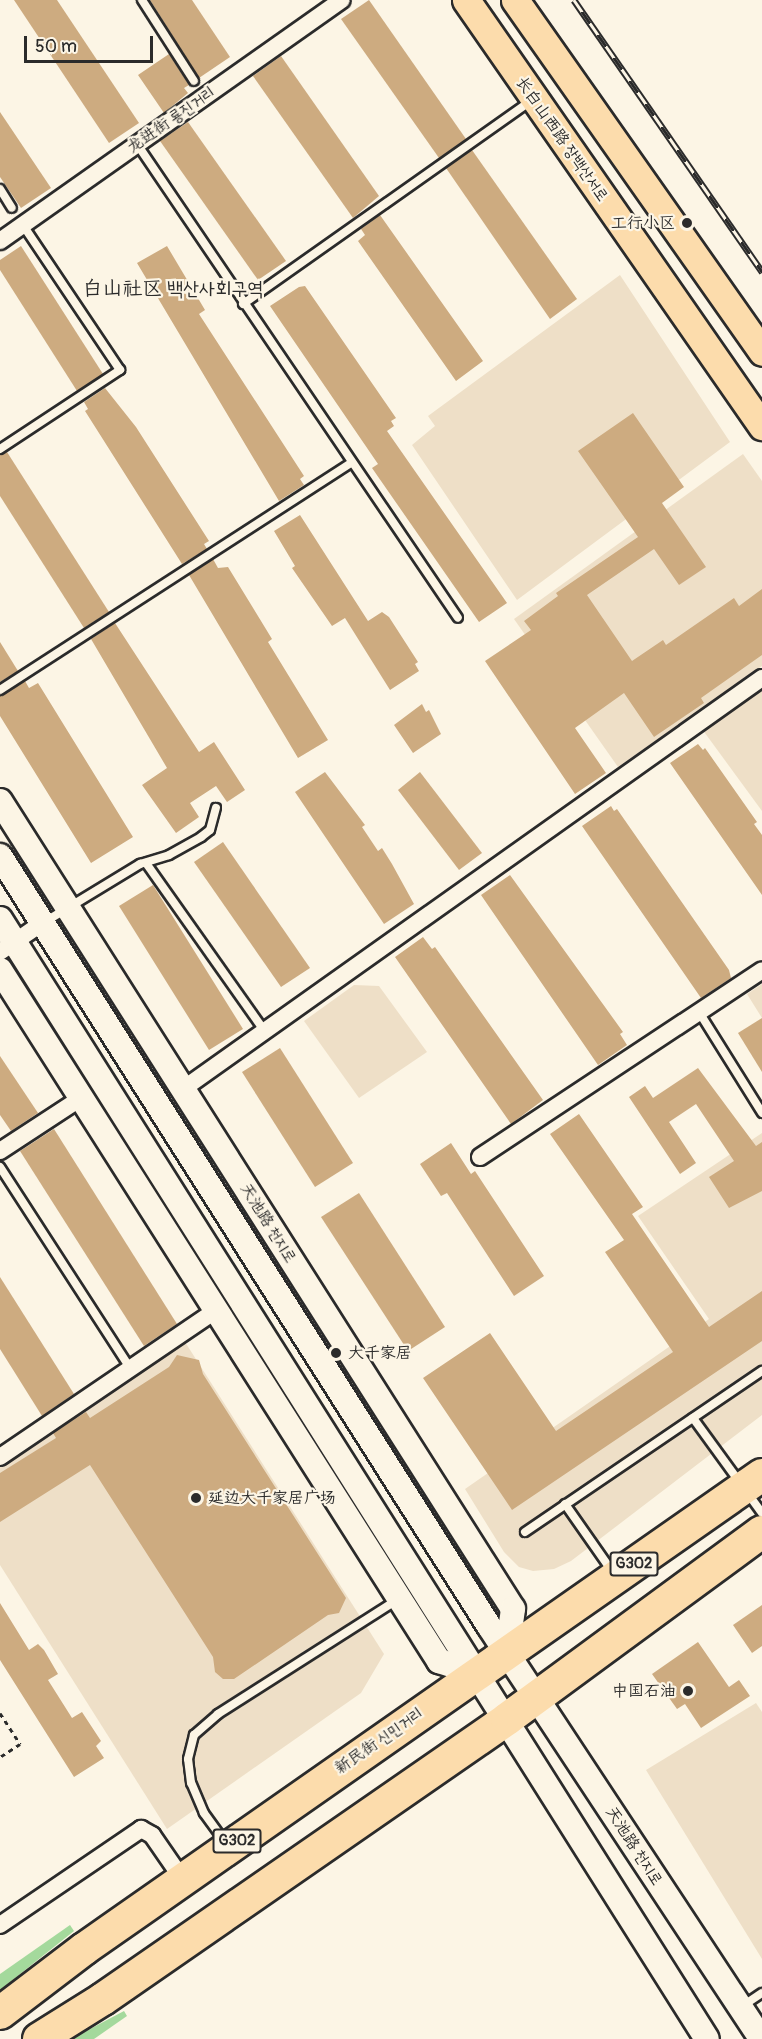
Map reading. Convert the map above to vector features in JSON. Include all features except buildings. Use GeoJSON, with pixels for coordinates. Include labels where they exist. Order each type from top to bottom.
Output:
{"type":"FeatureCollection","features":[{"type":"Feature","properties":{"kind":"highway","name":"新民街 신민거리"},"geometry":{"type":"LineString","coordinates":[[0,2013],[477,1672],[753,1481]]}},
{"type":"Feature","properties":{"kind":"highway"},"geometry":{"type":"LineString","coordinates":[[39,2039],[103,1999],[537,1698],[762,1532]]}},
{"type":"Feature","properties":{"kind":"main road","name":"长白山西路 장백산서로"},"geometry":{"type":"LineString","coordinates":[[466,0],[762,426]]}},
{"type":"Feature","properties":{"kind":"main road"},"geometry":{"type":"LineString","coordinates":[[515,0],[762,352]]}},
{"type":"Feature","properties":{"kind":"main road","name":"天池路 천지로"},"geometry":{"type":"LineString","coordinates":[[0,801],[513,1609],[507,1652]]}},
{"type":"Feature","properties":{"kind":"main road","name":"天池路 천지로"},"geometry":{"type":"LineString","coordinates":[[0,856],[507,1652],[761,2039]]}},
{"type":"Feature","properties":{"kind":"main road"},"geometry":{"type":"LineString","coordinates":[[0,919],[7,947],[477,1672],[707,2039]]}},
{"type":"Feature","properties":{"kind":"main road"},"geometry":{"type":"LineString","coordinates":[[0,970],[439,1661],[477,1672]]}},
{"type":"Feature","properties":{"kind":"street","name":"龙进街 룡진거리"},"geometry":{"type":"LineString","coordinates":[[0,241],[342,0]]}},
{"type":"Feature","properties":{"kind":"street"},"geometry":{"type":"LineString","coordinates":[[183,1089],[762,678]]}},
{"type":"Feature","properties":{"kind":"street"},"geometry":{"type":"LineString","coordinates":[[7,947],[42,923]]}},
{"type":"Feature","properties":{"kind":"street"},"geometry":{"type":"LineString","coordinates":[[480,1157],[762,970]]}},
{"type":"Feature","properties":{"kind":"street"},"geometry":{"type":"LineString","coordinates":[[0,1151],[81,1098]]}},
{"type":"Feature","properties":{"kind":"street"},"geometry":{"type":"LineString","coordinates":[[0,1457],[216,1310]]}},
{"type":"Feature","properties":{"kind":"street"},"geometry":{"type":"LineString","coordinates":[[0,1925],[141,1829],[152,1835],[183,1880]]}},
{"type":"Feature","properties":{"kind":"lane"},"geometry":{"type":"LineString","coordinates":[[142,0],[194,81]]}},
{"type":"Feature","properties":{"kind":"lane"},"geometry":{"type":"LineString","coordinates":[[243,304],[534,99]]}},
{"type":"Feature","properties":{"kind":"lane"},"geometry":{"type":"LineString","coordinates":[[136,144],[458,618]]}},
{"type":"Feature","properties":{"kind":"lane"},"geometry":{"type":"LineString","coordinates":[[0,189],[12,208]]}},
{"type":"Feature","properties":{"kind":"lane"},"geometry":{"type":"LineString","coordinates":[[0,449],[120,370],[23,225]]}},
{"type":"Feature","properties":{"kind":"lane"},"geometry":{"type":"LineString","coordinates":[[0,690],[352,462]]}},
{"type":"Feature","properties":{"kind":"lane"},"geometry":{"type":"LineString","coordinates":[[42,923],[147,863],[169,855],[210,830],[216,808]]}},
{"type":"Feature","properties":{"kind":"lane"},"geometry":{"type":"LineString","coordinates":[[147,863],[265,1033]]}},
{"type":"Feature","properties":{"kind":"lane"},"geometry":{"type":"LineString","coordinates":[[699,1012],[762,1113]]}},
{"type":"Feature","properties":{"kind":"lane"},"geometry":{"type":"LineString","coordinates":[[0,1167],[129,1368]]}},
{"type":"Feature","properties":{"kind":"lane"},"geometry":{"type":"LineString","coordinates":[[525,1532],[762,1371]]}},
{"type":"Feature","properties":{"kind":"lane"},"geometry":{"type":"LineString","coordinates":[[693,1418],[753,1481],[762,1513]]}},
{"type":"Feature","properties":{"kind":"lane"},"geometry":{"type":"LineString","coordinates":[[565,1504],[616,1577]]}},
{"type":"Feature","properties":{"kind":"lane"},"geometry":{"type":"LineString","coordinates":[[228,1848],[204,1813],[191,1783],[188,1759],[194,1735],[218,1714],[399,1598]]}},
{"type":"Feature","properties":{"kind":"lane"},"geometry":{"type":"LineString","coordinates":[[741,2007],[762,1993]]}},
{"type":"Feature","properties":{"kind":"path"},"geometry":{"type":"LineString","coordinates":[[0,1713],[20,1744],[0,1756]]}},
{"type":"Feature","properties":{"kind":"shaded area"},"geometry":{"type":"Polygon","coordinates":[[[620,275],[730,442],[517,600],[412,445],[435,426],[428,416],[620,275]]]}},
{"type":"Feature","properties":{"kind":"shaded area"},"geometry":{"type":"Polygon","coordinates":[[[743,454],[762,481],[762,666],[618,767],[514,619],[743,454]]]}},
{"type":"Feature","properties":{"kind":"shaded area"},"geometry":{"type":"Polygon","coordinates":[[[762,688],[762,811],[702,729],[762,688]]]}},
{"type":"Feature","properties":{"kind":"shaded area"},"geometry":{"type":"Polygon","coordinates":[[[762,984],[762,1018],[747,994],[762,984]]]}},
{"type":"Feature","properties":{"kind":"shaded area"},"geometry":{"type":"Polygon","coordinates":[[[354,985],[379,986],[427,1052],[359,1098],[304,1021],[354,985]]]}},
{"type":"Feature","properties":{"kind":"shaded area"},"geometry":{"type":"Polygon","coordinates":[[[762,1133],[762,1415],[571,1561],[554,1569],[533,1571],[519,1567],[504,1552],[465,1489],[709,1319],[638,1216],[762,1133]]]}},
{"type":"Feature","properties":{"kind":"shaded area"},"geometry":{"type":"Polygon","coordinates":[[[185,1342],[384,1654],[361,1693],[167,1829],[0,1565],[0,1467],[185,1342]]]}},
{"type":"Feature","properties":{"kind":"shaded area"},"geometry":{"type":"Polygon","coordinates":[[[756,1703],[762,1712],[762,1959],[646,1770],[756,1703]]]}},
{"type":"Feature","properties":{"kind":"green space"},"geometry":{"type":"Polygon","coordinates":[[[70,1925],[74,1931],[0,1990],[0,1974],[70,1925]]]}},
{"type":"Feature","properties":{"kind":"green space"},"geometry":{"type":"Polygon","coordinates":[[[124,2011],[127,2016],[94,2039],[71,2039],[124,2011]]]}},
{"type":"Feature","properties":{"kind":"railway"},"geometry":{"type":"LineString","coordinates":[[574,0],[762,272]]}},
{"type":"Feature","properties":{"kind":"place","name":"工行小区"},"geometry":{"type":"Point","coordinates":[687,223]}},
{"type":"Feature","properties":{"kind":"place","name":"大千家居"},"geometry":{"type":"Point","coordinates":[336,1353]}},
{"type":"Feature","properties":{"kind":"place","name":"延边大千家居广场"},"geometry":{"type":"Point","coordinates":[196,1498]}},
{"type":"Feature","properties":{"kind":"place","name":"中国石油"},"geometry":{"type":"Point","coordinates":[688,1691]}},
{"type":"Feature","properties":{"kind":"district","name":"白山社区 백산사회구역"},"geometry":{"type":"Point","coordinates":[173,288]}}]}
